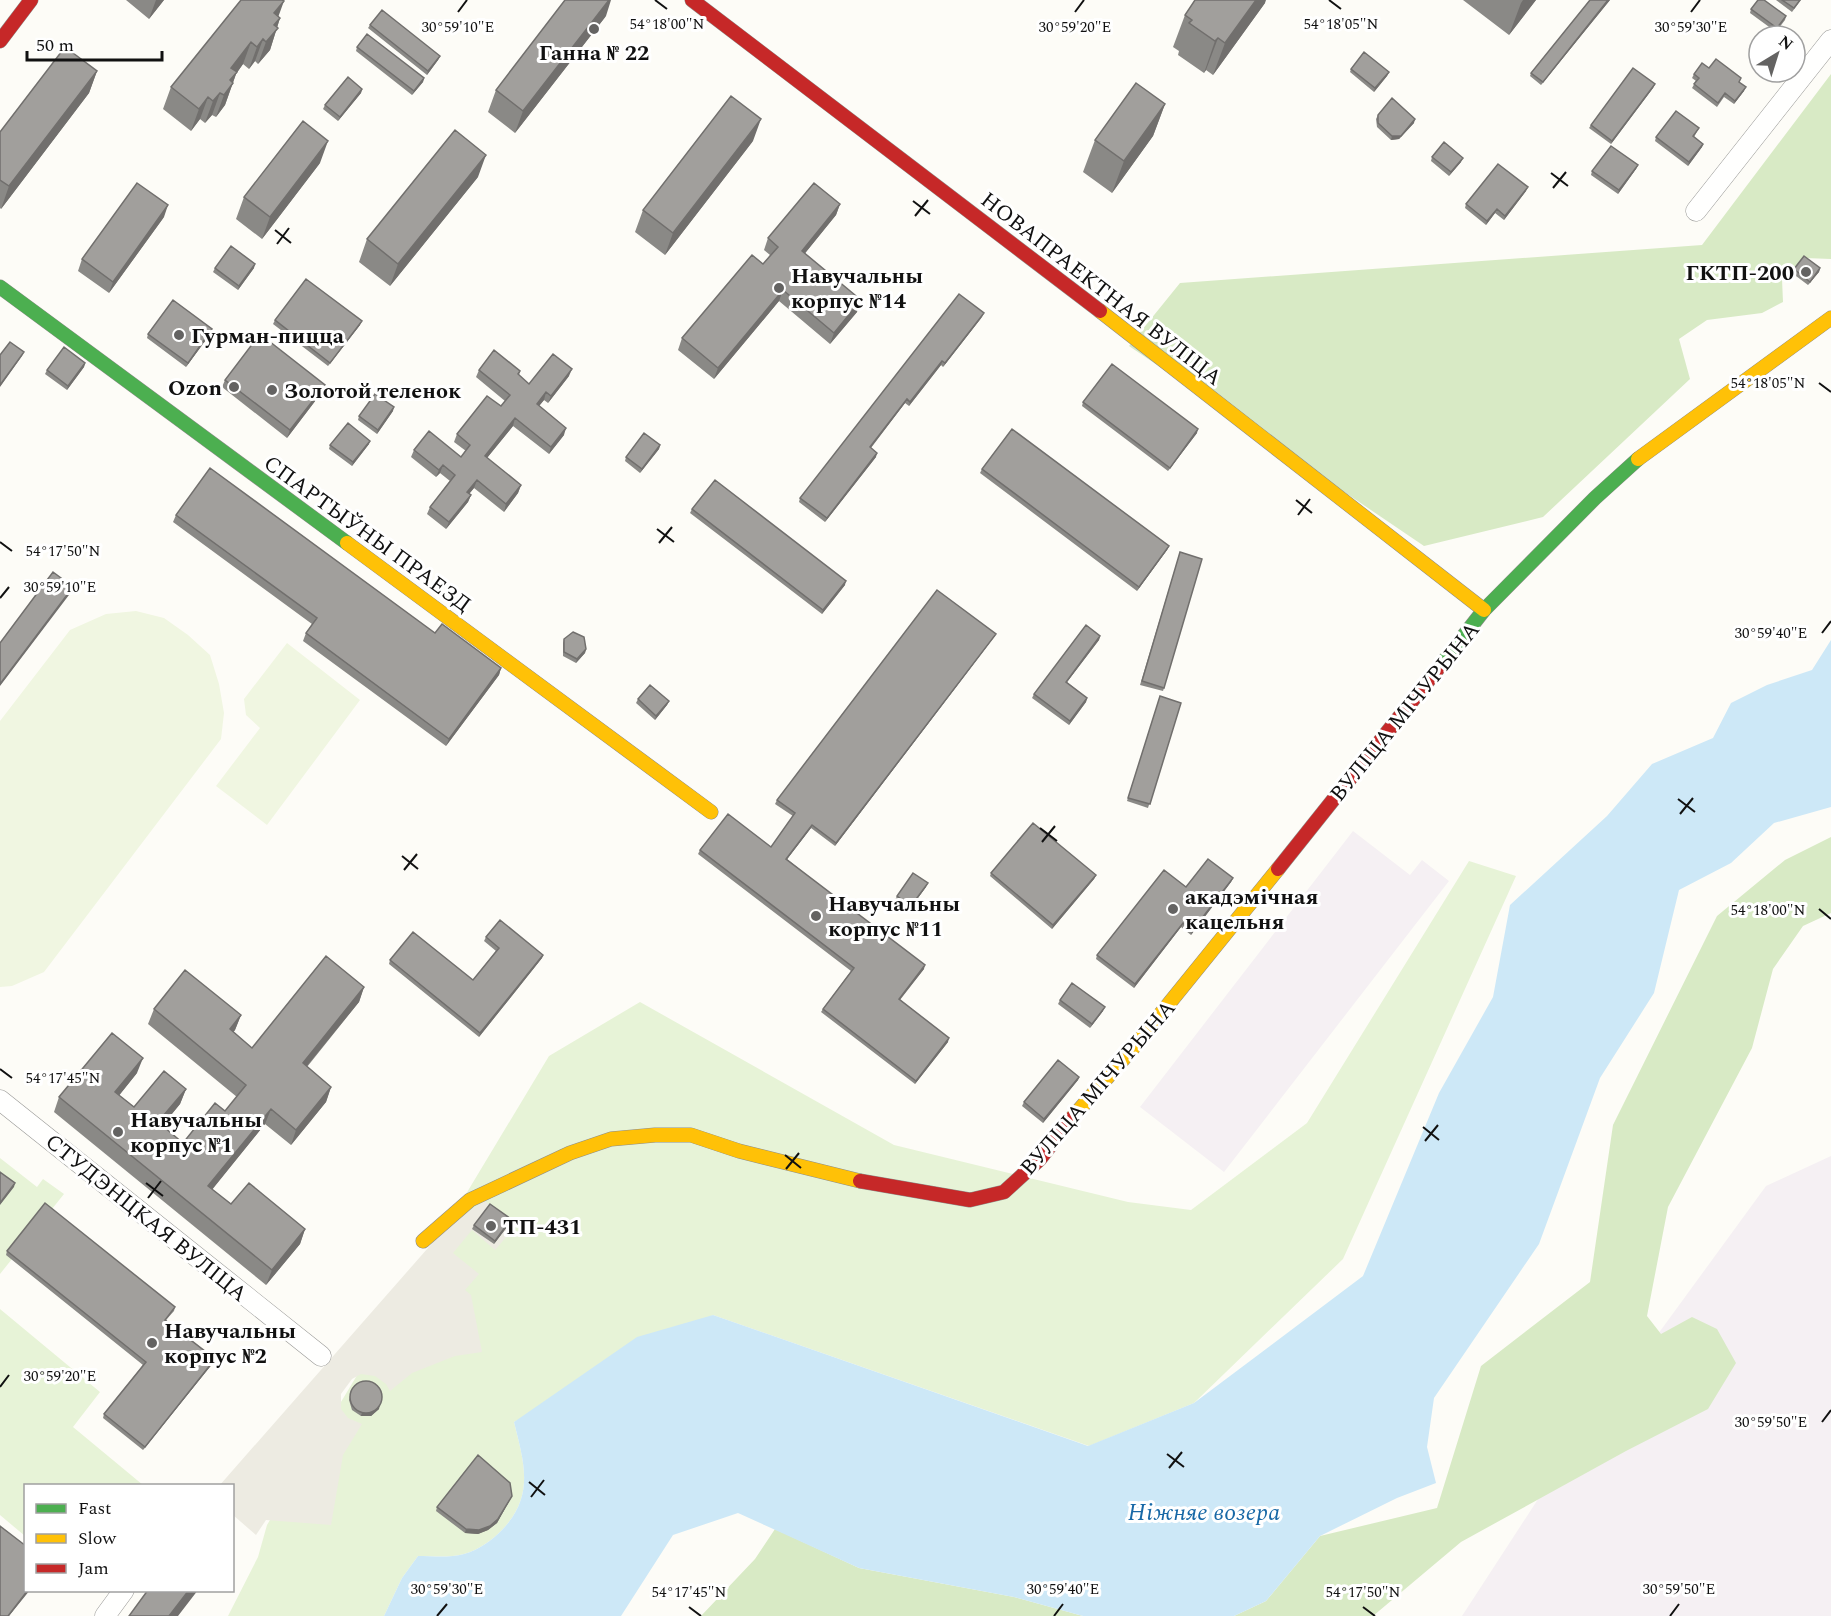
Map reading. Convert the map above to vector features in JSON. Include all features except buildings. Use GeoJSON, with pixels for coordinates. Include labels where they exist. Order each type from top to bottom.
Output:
{"type":"FeatureCollection","features":[{"type":"Feature","properties":{"kind":"street"},"geometry":{"type":"LineString","coordinates":[[0,41],[31,0]]}},
{"type":"Feature","properties":{"kind":"street","name":"НОВАПРАЕКТНАЯ ВУЛІЦА"},"geometry":{"type":"LineString","coordinates":[[692,0],[1484,610]]}},
{"type":"Feature","properties":{"kind":"street"},"geometry":{"type":"LineString","coordinates":[[1696,211],[1831,40]]}},
{"type":"Feature","properties":{"kind":"street","name":"СПАРТЫЎНЫ ПРАЕЗД"},"geometry":{"type":"LineString","coordinates":[[0,287],[711,812]]}},
{"type":"Feature","properties":{"kind":"street","name":"ВУЛІЦА МІЧУРЫНА"},"geometry":{"type":"LineString","coordinates":[[423,1241],[470,1200],[570,1153],[611,1139],[655,1135],[691,1134],[739,1151],[860,1182],[917,1192],[970,1200],[1004,1192],[1040,1159],[1066,1125],[1133,1048],[1484,610],[1594,498],[1639,458],[1831,318]]}},
{"type":"Feature","properties":{"kind":"street","name":"СТУДЭНЦКАЯ ВУЛІЦА"},"geometry":{"type":"LineString","coordinates":[[0,1100],[321,1356]]}},
{"type":"Feature","properties":{"kind":"street"},"geometry":{"type":"LineString","coordinates":[[105,1616],[123,1592]]}},
{"type":"Feature","properties":{"kind":"shaded area"},"geometry":{"type":"Polygon","coordinates":[[[1353,831],[1410,875],[1422,860],[1449,881],[1224,1172],[1140,1107],[1353,831]]]}},
{"type":"Feature","properties":{"kind":"shaded area"},"geometry":{"type":"Polygon","coordinates":[[[1831,1156],[1831,1616],[1462,1616],[1542,1493],[1766,1186],[1831,1156]]]}},
{"type":"Feature","properties":{"kind":"shaded area"},"geometry":{"type":"Polygon","coordinates":[[[485,1201],[515,1227],[495,1250],[472,1230],[453,1253],[479,1274],[465,1290],[471,1295],[482,1352],[455,1356],[412,1373],[390,1391],[386,1384],[375,1376],[361,1374],[352,1379],[341,1394],[341,1409],[348,1418],[362,1424],[343,1455],[331,1525],[266,1520],[256,1535],[234,1516],[234,1484],[221,1484],[449,1224],[485,1201]]]}},
{"type":"Feature","properties":{"kind":"green space"},"geometry":{"type":"Polygon","coordinates":[[[1831,74],[1831,259],[1805,258],[1782,279],[1783,302],[1762,313],[1707,320],[1679,339],[1690,379],[1543,517],[1424,546],[1129,346],[1180,283],[1702,245],[1831,74]]]}},
{"type":"Feature","properties":{"kind":"green space"},"geometry":{"type":"Polygon","coordinates":[[[136,611],[164,618],[210,655],[219,684],[224,713],[221,739],[44,972],[12,986],[0,987],[0,721],[70,630],[106,614],[136,611]]]}},
{"type":"Feature","properties":{"kind":"green space"},"geometry":{"type":"Polygon","coordinates":[[[287,643],[360,700],[267,825],[216,786],[260,728],[246,715],[244,699],[287,643]]]}},
{"type":"Feature","properties":{"kind":"green space"},"geometry":{"type":"Polygon","coordinates":[[[1831,837],[1831,913],[1803,926],[1773,969],[1752,1048],[1668,1207],[1647,1316],[1661,1334],[1692,1317],[1717,1329],[1736,1363],[1708,1409],[1626,1451],[1461,1542],[1373,1616],[1234,1616],[1266,1601],[1320,1536],[1437,1508],[1481,1366],[1590,1282],[1613,1125],[1717,916],[1785,860],[1831,837]]]}},
{"type":"Feature","properties":{"kind":"green space"},"geometry":{"type":"Polygon","coordinates":[[[1469,861],[1516,876],[1343,1259],[1194,1403],[1089,1446],[713,1315],[514,1422],[524,1478],[519,1504],[512,1517],[494,1537],[470,1552],[453,1556],[418,1556],[402,1578],[384,1616],[228,1616],[258,1557],[267,1525],[549,1056],[640,1002],[894,1145],[1128,1202],[1191,1210],[1307,1123],[1469,861]]]}},
{"type":"Feature","properties":{"kind":"green space"},"geometry":{"type":"Polygon","coordinates":[[[0,1158],[37,1187],[43,1179],[64,1194],[0,1274],[0,1158]]]}},
{"type":"Feature","properties":{"kind":"green space"},"geometry":{"type":"Polygon","coordinates":[[[0,1309],[100,1392],[73,1427],[142,1484],[24,1484],[24,1535],[0,1515],[0,1309]]]}},
{"type":"Feature","properties":{"kind":"green space"},"geometry":{"type":"Polygon","coordinates":[[[775,1529],[859,1568],[1014,1597],[1083,1616],[701,1616],[755,1559],[775,1529]]]}},
{"type":"Feature","properties":{"kind":"water","name":"Ніжняе возера"},"geometry":{"type":"Polygon","coordinates":[[[1831,640],[1831,807],[1774,823],[1731,863],[1679,890],[1654,993],[1600,1078],[1539,1244],[1434,1398],[1427,1447],[1436,1483],[1397,1498],[1320,1536],[1266,1601],[1234,1616],[1083,1616],[1014,1597],[859,1568],[738,1513],[673,1535],[621,1616],[384,1616],[402,1578],[418,1556],[453,1556],[470,1552],[494,1537],[512,1517],[523,1491],[524,1478],[514,1422],[637,1337],[713,1315],[1088,1446],[1194,1403],[1363,1276],[1439,1093],[1493,997],[1510,905],[1607,816],[1652,764],[1713,738],[1731,703],[1767,685],[1812,670],[1831,640]]]}},
{"type":"Feature","properties":{"kind":"traffic: fast"},"geometry":{"type":"LineString","coordinates":[[0,287],[347,543]]}},
{"type":"Feature","properties":{"kind":"traffic: fast"},"geometry":{"type":"LineString","coordinates":[[1440,666],[1484,610],[1595,498],[1638,459]]}},
{"type":"Feature","properties":{"kind":"traffic: slow"},"geometry":{"type":"LineString","coordinates":[[1100,311],[1484,610]]}},
{"type":"Feature","properties":{"kind":"traffic: slow"},"geometry":{"type":"LineString","coordinates":[[1638,459],[1831,318]]}},
{"type":"Feature","properties":{"kind":"traffic: slow"},"geometry":{"type":"LineString","coordinates":[[347,543],[711,812]]}},
{"type":"Feature","properties":{"kind":"traffic: slow"},"geometry":{"type":"LineString","coordinates":[[1072,1118],[1133,1048],[1278,869]]}},
{"type":"Feature","properties":{"kind":"traffic: slow"},"geometry":{"type":"LineString","coordinates":[[423,1241],[470,1200],[570,1153],[611,1139],[691,1135],[739,1151],[860,1181]]}},
{"type":"Feature","properties":{"kind":"traffic: jam"},"geometry":{"type":"LineString","coordinates":[[0,41],[31,0]]}},
{"type":"Feature","properties":{"kind":"traffic: jam"},"geometry":{"type":"LineString","coordinates":[[692,0],[1100,311]]}},
{"type":"Feature","properties":{"kind":"traffic: jam"},"geometry":{"type":"LineString","coordinates":[[1278,869],[1440,666]]}},
{"type":"Feature","properties":{"kind":"traffic: jam"},"geometry":{"type":"LineString","coordinates":[[860,1181],[970,1200],[1004,1192],[1040,1159],[1072,1118]]}},
{"type":"Feature","properties":{"kind":"place","name":"Ганна № 22"},"geometry":{"type":"Point","coordinates":[594,29]}},
{"type":"Feature","properties":{"kind":"place","name":"ГКТП-200"},"geometry":{"type":"Point","coordinates":[1806,272]}},
{"type":"Feature","properties":{"kind":"place","name":"Навучальны корпус №14"},"geometry":{"type":"Point","coordinates":[779,288]}},
{"type":"Feature","properties":{"kind":"place","name":"Гурман-пицца"},"geometry":{"type":"Point","coordinates":[179,335]}},
{"type":"Feature","properties":{"kind":"place","name":"Ozon"},"geometry":{"type":"Point","coordinates":[234,387]}},
{"type":"Feature","properties":{"kind":"place","name":"Золотой теленок"},"geometry":{"type":"Point","coordinates":[272,390]}},
{"type":"Feature","properties":{"kind":"place","name":"акадэмічная кацельня"},"geometry":{"type":"Point","coordinates":[1173,909]}},
{"type":"Feature","properties":{"kind":"place","name":"Навучальны корпус №11"},"geometry":{"type":"Point","coordinates":[816,916]}},
{"type":"Feature","properties":{"kind":"place","name":"Навучальны корпус №1"},"geometry":{"type":"Point","coordinates":[118,1132]}},
{"type":"Feature","properties":{"kind":"place","name":"ТП-431"},"geometry":{"type":"Point","coordinates":[491,1226]}},
{"type":"Feature","properties":{"kind":"place","name":"Навучальны корпус №2"},"geometry":{"type":"Point","coordinates":[152,1343]}}]}
